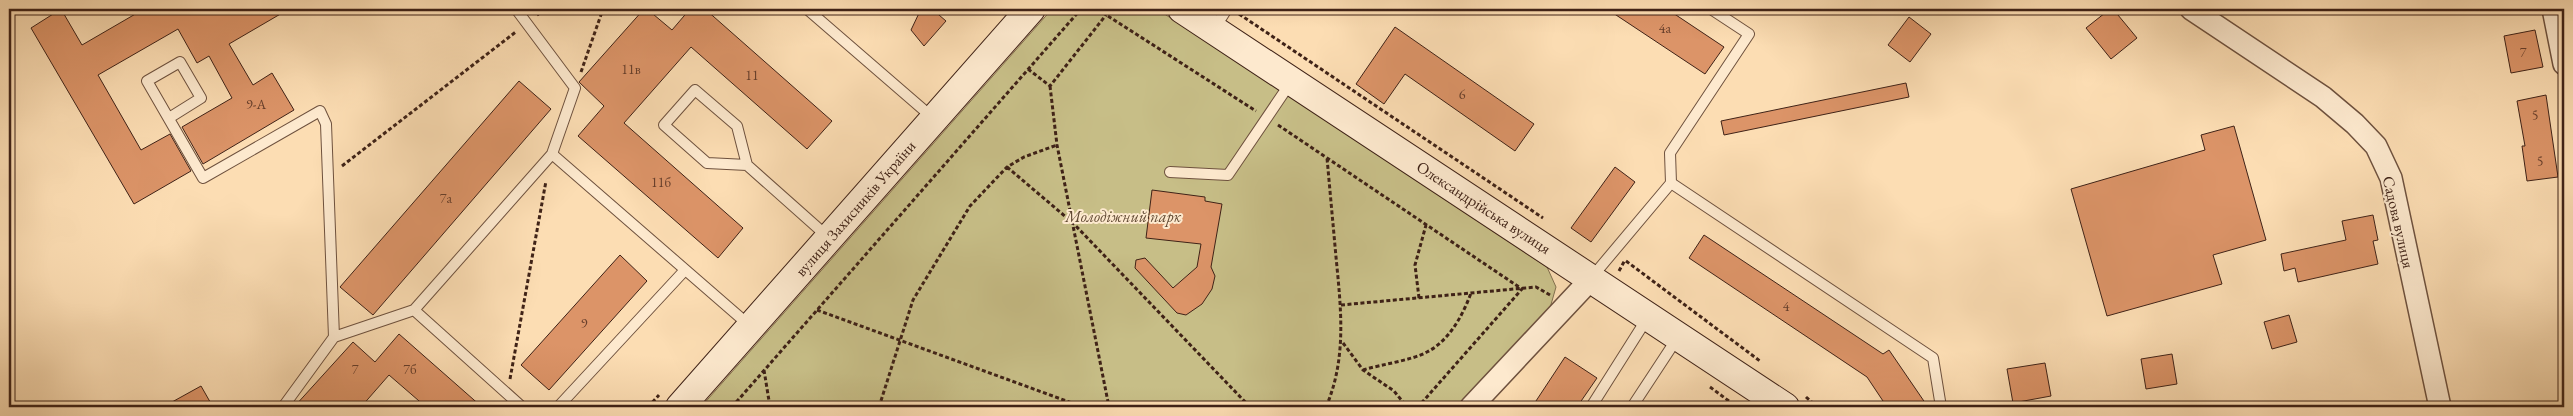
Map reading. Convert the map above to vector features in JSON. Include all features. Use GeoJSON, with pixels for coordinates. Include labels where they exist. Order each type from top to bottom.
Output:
{"type":"FeatureCollection","features":[{"type":"Feature","properties":{"kind":"main road","name":"вулиця Захисників України"},"geometry":{"type":"LineString","coordinates":[[680,407],[1031,9]]}},
{"type":"Feature","properties":{"kind":"main road","name":"Олександрійська вулиця"},"geometry":{"type":"LineString","coordinates":[[1182,9],[1224,16],[1292,82],[1679,336],[1793,400]]}},
{"type":"Feature","properties":{"kind":"street","name":"Садова вулиця"},"geometry":{"type":"LineString","coordinates":[[2191,9],[2323,97],[2355,124],[2376,146],[2391,178],[2440,407]]}},
{"type":"Feature","properties":{"kind":"street"},"geometry":{"type":"LineString","coordinates":[[2553,9],[2564,64]]}},
{"type":"Feature","properties":{"kind":"street"},"geometry":{"type":"LineString","coordinates":[[1471,407],[1592,278]]}},
{"type":"Feature","properties":{"kind":"lane"},"geometry":{"type":"LineString","coordinates":[[283,407],[334,337],[414,310],[552,154],[575,88],[516,9]]}},
{"type":"Feature","properties":{"kind":"lane"},"geometry":{"type":"LineString","coordinates":[[807,9],[934,119]]}},
{"type":"Feature","properties":{"kind":"lane"},"geometry":{"type":"LineString","coordinates":[[1592,278],[1671,184],[1670,153],[1749,34],[1711,9]]}},
{"type":"Feature","properties":{"kind":"lane"},"geometry":{"type":"LineString","coordinates":[[169,118],[201,98],[180,62],[147,81],[202,178],[320,111],[326,124],[334,337]]}},
{"type":"Feature","properties":{"kind":"lane"},"geometry":{"type":"LineString","coordinates":[[1170,172],[1228,175],[1292,82]]}},
{"type":"Feature","properties":{"kind":"lane"},"geometry":{"type":"LineString","coordinates":[[746,165],[707,163],[664,125],[695,90],[737,126],[746,165],[829,238]]}},
{"type":"Feature","properties":{"kind":"lane"},"geometry":{"type":"LineString","coordinates":[[552,154],[750,327]]}},
{"type":"Feature","properties":{"kind":"lane"},"geometry":{"type":"LineString","coordinates":[[1671,184],[1933,358],[1942,407]]}},
{"type":"Feature","properties":{"kind":"lane"},"geometry":{"type":"LineString","coordinates":[[558,407],[685,270]]}},
{"type":"Feature","properties":{"kind":"lane"},"geometry":{"type":"LineString","coordinates":[[414,310],[522,407]]}},
{"type":"Feature","properties":{"kind":"lane"},"geometry":{"type":"LineString","coordinates":[[1591,407],[1649,316]]}},
{"type":"Feature","properties":{"kind":"lane"},"geometry":{"type":"LineString","coordinates":[[1632,407],[1679,336]]}},
{"type":"Feature","properties":{"kind":"path"},"geometry":{"type":"LineString","coordinates":[[328,177],[545,9]]}},
{"type":"Feature","properties":{"kind":"path"},"geometry":{"type":"LineString","coordinates":[[575,88],[603,9]]}},
{"type":"Feature","properties":{"kind":"path"},"geometry":{"type":"LineString","coordinates":[[732,407],[1081,9]]}},
{"type":"Feature","properties":{"kind":"path"},"geometry":{"type":"LineString","coordinates":[[1097,9],[1267,118],[1522,289]]}},
{"type":"Feature","properties":{"kind":"path"},"geometry":{"type":"LineString","coordinates":[[1106,15],[1050,86],[1057,145],[1109,407]]}},
{"type":"Feature","properties":{"kind":"path"},"geometry":{"type":"LineString","coordinates":[[1224,16],[1519,200]]}},
{"type":"Feature","properties":{"kind":"path"},"geometry":{"type":"LineString","coordinates":[[1028,69],[1050,86]]}},
{"type":"Feature","properties":{"kind":"path"},"geometry":{"type":"LineString","coordinates":[[879,407],[913,300],[970,206],[1007,167],[1024,157],[1057,145]]}},
{"type":"Feature","properties":{"kind":"path"},"geometry":{"type":"LineString","coordinates":[[507,394],[552,154]]}},
{"type":"Feature","properties":{"kind":"path"},"geometry":{"type":"LineString","coordinates":[[1326,407],[1339,368],[1342,342],[1341,305],[1327,158]]}},
{"type":"Feature","properties":{"kind":"path"},"geometry":{"type":"LineString","coordinates":[[1007,167],[1073,223],[1250,407]]}},
{"type":"Feature","properties":{"kind":"path"},"geometry":{"type":"LineString","coordinates":[[1419,298],[1415,265],[1426,224]]}},
{"type":"Feature","properties":{"kind":"path"},"geometry":{"type":"LineString","coordinates":[[1626,261],[1765,364]]}},
{"type":"Feature","properties":{"kind":"path"},"geometry":{"type":"LineString","coordinates":[[1341,305],[1536,287]]}},
{"type":"Feature","properties":{"kind":"path"},"geometry":{"type":"LineString","coordinates":[[1418,407],[1522,289]]}},
{"type":"Feature","properties":{"kind":"path"},"geometry":{"type":"LineString","coordinates":[[1363,370],[1428,352],[1448,335],[1465,310],[1470,293]]}},
{"type":"Feature","properties":{"kind":"path"},"geometry":{"type":"LineString","coordinates":[[817,310],[1083,407]]}},
{"type":"Feature","properties":{"kind":"path"},"geometry":{"type":"LineString","coordinates":[[1342,342],[1363,370],[1394,391],[1407,407]]}},
{"type":"Feature","properties":{"kind":"path"},"geometry":{"type":"LineString","coordinates":[[764,370],[770,407]]}},
{"type":"Feature","properties":{"kind":"path"},"geometry":{"type":"LineString","coordinates":[[1793,400],[1817,407]]}},
{"type":"Feature","properties":{"kind":"green space","name":"Молодіжний парк"},"geometry":{"type":"Polygon","coordinates":[[[1052,9],[1157,9],[1547,267],[1556,287],[1550,308],[1458,407],[701,407],[1052,9]]]}},
{"type":"Feature","properties":{"kind":"building"},"geometry":{"type":"Polygon","coordinates":[[[61,9],[82,45],[144,9],[289,9],[229,44],[253,85],[272,73],[294,110],[203,164],[182,127],[232,98],[209,56],[197,63],[178,29],[98,75],[141,150],[170,134],[191,171],[134,204],[31,28],[61,9]]]}},
{"type":"Feature","properties":{"kind":"building"},"geometry":{"type":"Polygon","coordinates":[[[644,9],[647,9],[672,30],[690,9],[705,9],[832,121],[807,149],[691,47],[624,123],[743,228],[718,258],[578,136],[604,106],[579,82],[644,9]]]}},
{"type":"Feature","properties":{"kind":"building"},"geometry":{"type":"Polygon","coordinates":[[[921,9],[932,9],[946,21],[924,46],[911,30],[921,9]]]}},
{"type":"Feature","properties":{"kind":"building"},"geometry":{"type":"Polygon","coordinates":[[[1607,9],[1667,9],[1724,47],[1705,74],[1607,9]]]}},
{"type":"Feature","properties":{"kind":"building"},"geometry":{"type":"Polygon","coordinates":[[[2110,9],[2113,9],[2137,38],[2111,59],[2086,28],[2110,9]]]}},
{"type":"Feature","properties":{"kind":"building"},"geometry":{"type":"Polygon","coordinates":[[[1909,17],[1931,34],[1910,62],[1888,45],[1909,17]]]}},
{"type":"Feature","properties":{"kind":"building"},"geometry":{"type":"Polygon","coordinates":[[[1395,27],[1534,124],[1515,151],[1405,74],[1384,104],[1356,84],[1395,27]]]}},
{"type":"Feature","properties":{"kind":"building"},"geometry":{"type":"Polygon","coordinates":[[[2535,30],[2543,67],[2511,73],[2504,36],[2535,30]]]}},
{"type":"Feature","properties":{"kind":"building"},"geometry":{"type":"Polygon","coordinates":[[[519,81],[551,109],[373,315],[340,287],[519,81]]]}},
{"type":"Feature","properties":{"kind":"building"},"geometry":{"type":"Polygon","coordinates":[[[1906,83],[1909,97],[1724,135],[1721,121],[1906,83]]]}},
{"type":"Feature","properties":{"kind":"building"},"geometry":{"type":"Polygon","coordinates":[[[2546,95],[2558,177],[2527,181],[2522,146],[2525,146],[2517,101],[2546,95]]]}},
{"type":"Feature","properties":{"kind":"building"},"geometry":{"type":"Polygon","coordinates":[[[2234,126],[2266,240],[2213,255],[2222,284],[2107,316],[2071,189],[2205,150],[2201,135],[2234,126]]]}},
{"type":"Feature","properties":{"kind":"building"},"geometry":{"type":"Polygon","coordinates":[[[1615,167],[1635,182],[1591,242],[1571,228],[1615,167]]]}},
{"type":"Feature","properties":{"kind":"building"},"geometry":{"type":"Polygon","coordinates":[[[1152,190],[1205,197],[1205,201],[1222,204],[1211,267],[1215,276],[1212,289],[1202,304],[1186,315],[1177,313],[1135,268],[1136,260],[1145,258],[1173,288],[1197,267],[1201,244],[1146,238],[1152,190]]]}},
{"type":"Feature","properties":{"kind":"building"},"geometry":{"type":"Polygon","coordinates":[[[2373,215],[2378,240],[2373,241],[2378,264],[2298,282],[2295,268],[2284,271],[2281,254],[2346,240],[2342,221],[2373,215]]]}},
{"type":"Feature","properties":{"kind":"building"},"geometry":{"type":"Polygon","coordinates":[[[1704,235],[1883,354],[1889,350],[1928,407],[1887,407],[1867,377],[1689,258],[1704,235]]]}},
{"type":"Feature","properties":{"kind":"building"},"geometry":{"type":"Polygon","coordinates":[[[620,255],[647,281],[549,390],[521,365],[620,255]]]}},
{"type":"Feature","properties":{"kind":"building"},"geometry":{"type":"Polygon","coordinates":[[[2289,315],[2297,342],[2272,349],[2264,322],[2289,315]]]}},
{"type":"Feature","properties":{"kind":"building"},"geometry":{"type":"Polygon","coordinates":[[[399,334],[482,407],[426,407],[389,375],[361,407],[294,407],[353,342],[375,362],[399,334]]]}},
{"type":"Feature","properties":{"kind":"building"},"geometry":{"type":"Polygon","coordinates":[[[2172,354],[2177,384],[2146,389],[2141,359],[2172,354]]]}},
{"type":"Feature","properties":{"kind":"building"},"geometry":{"type":"Polygon","coordinates":[[[1565,357],[1597,378],[1577,407],[1532,407],[1565,357]]]}},
{"type":"Feature","properties":{"kind":"building"},"geometry":{"type":"Polygon","coordinates":[[[2045,363],[2051,396],[2013,403],[2007,369],[2045,363]]]}},
{"type":"Feature","properties":{"kind":"building"},"geometry":{"type":"Polygon","coordinates":[[[201,386],[213,407],[163,407],[201,386]]]}}]}
